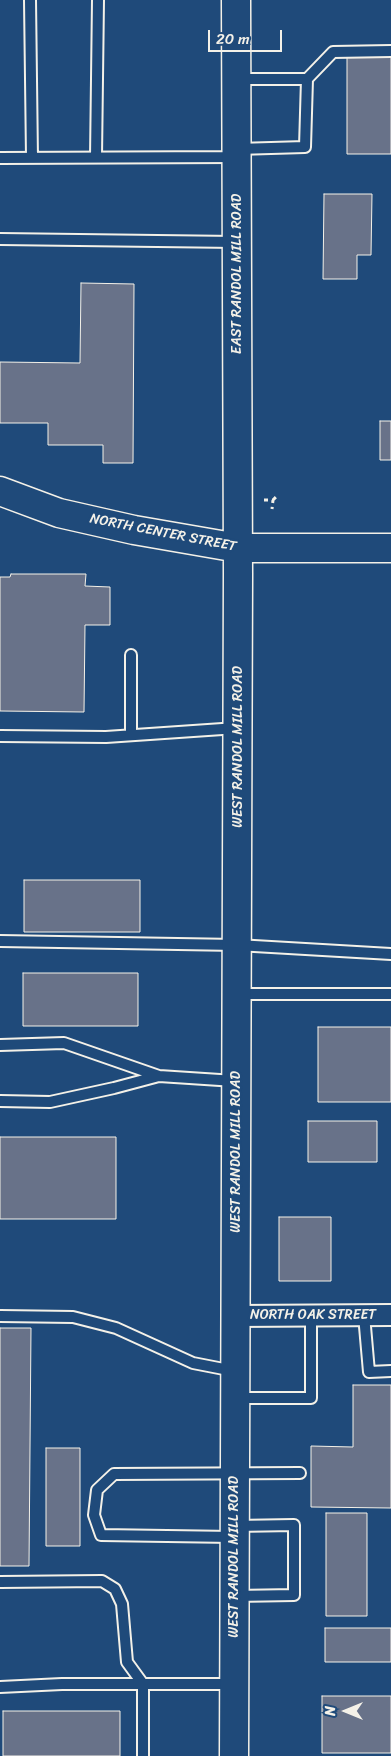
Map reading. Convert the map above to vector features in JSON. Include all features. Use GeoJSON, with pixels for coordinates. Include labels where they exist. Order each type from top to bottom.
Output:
{"type":"FeatureCollection","features":[{"type":"Feature","properties":{"kind":"main road","name":"EAST RANDOL MILL ROAD"},"geometry":{"type":"LineString","coordinates":[[236,0],[238,548]]}},
{"type":"Feature","properties":{"kind":"main road","name":"NORTH CENTER STREET"},"geometry":{"type":"LineString","coordinates":[[0,491],[59,512],[134,530],[238,548],[391,548]]}},
{"type":"Feature","properties":{"kind":"main road","name":"WEST RANDOL MILL ROAD"},"geometry":{"type":"LineString","coordinates":[[234,1756],[238,548]]}},
{"type":"Feature","properties":{"kind":"street","name":"NORTH OAK STREET"},"geometry":{"type":"LineString","coordinates":[[235,1316],[391,1315]]}},
{"type":"Feature","properties":{"kind":"lane"},"geometry":{"type":"LineString","coordinates":[[30,0],[32,158]]}},
{"type":"Feature","properties":{"kind":"lane"},"geometry":{"type":"LineString","coordinates":[[96,157],[98,0]]}},
{"type":"Feature","properties":{"kind":"lane"},"geometry":{"type":"LineString","coordinates":[[0,158],[236,153],[305,147],[306,79],[333,52],[391,51]]}},
{"type":"Feature","properties":{"kind":"lane"},"geometry":{"type":"LineString","coordinates":[[236,79],[306,79]]}},
{"type":"Feature","properties":{"kind":"lane"},"geometry":{"type":"LineString","coordinates":[[0,239],[237,242]]}},
{"type":"Feature","properties":{"kind":"lane"},"geometry":{"type":"LineString","coordinates":[[132,655],[132,735]]}},
{"type":"Feature","properties":{"kind":"lane"},"geometry":{"type":"LineString","coordinates":[[0,736],[106,737],[238,728]]}},
{"type":"Feature","properties":{"kind":"lane"},"geometry":{"type":"LineString","coordinates":[[0,941],[237,945],[391,954]]}},
{"type":"Feature","properties":{"kind":"lane"},"geometry":{"type":"LineString","coordinates":[[236,994],[391,994]]}},
{"type":"Feature","properties":{"kind":"lane"},"geometry":{"type":"LineString","coordinates":[[0,1045],[64,1043],[159,1076],[236,1081]]}},
{"type":"Feature","properties":{"kind":"lane"},"geometry":{"type":"LineString","coordinates":[[0,1102],[50,1102],[159,1076]]}},
{"type":"Feature","properties":{"kind":"lane"},"geometry":{"type":"LineString","coordinates":[[235,1398],[311,1398],[311,1315]]}},
{"type":"Feature","properties":{"kind":"lane"},"geometry":{"type":"LineString","coordinates":[[364,1315],[369,1372],[391,1371]]}},
{"type":"Feature","properties":{"kind":"lane"},"geometry":{"type":"LineString","coordinates":[[0,1316],[73,1317],[116,1328],[193,1363],[235,1371]]}},
{"type":"Feature","properties":{"kind":"lane"},"geometry":{"type":"LineString","coordinates":[[234,1596],[294,1595],[294,1525],[234,1532],[101,1535],[94,1515],[97,1490],[114,1474],[300,1474]]}},
{"type":"Feature","properties":{"kind":"lane"},"geometry":{"type":"LineString","coordinates":[[0,1582],[102,1581],[115,1590],[122,1604],[126,1662],[143,1684],[143,1756]]}},
{"type":"Feature","properties":{"kind":"lane"},"geometry":{"type":"LineString","coordinates":[[0,1687],[62,1684],[234,1684]]}},
{"type":"Feature","properties":{"kind":"path"},"geometry":{"type":"LineString","coordinates":[[272,509],[273,500],[278,495]]}},
{"type":"Feature","properties":{"kind":"path"},"geometry":{"type":"LineString","coordinates":[[261,500],[273,500]]}},
{"type":"Feature","properties":{"kind":"building"},"geometry":{"type":"Polygon","coordinates":[[[347,53],[391,53],[391,154],[347,154],[347,53]]]}},
{"type":"Feature","properties":{"kind":"building"},"geometry":{"type":"Polygon","coordinates":[[[324,194],[372,194],[371,255],[357,255],[357,279],[323,279],[324,194]]]}},
{"type":"Feature","properties":{"kind":"building"},"geometry":{"type":"Polygon","coordinates":[[[81,283],[134,284],[133,463],[103,463],[103,445],[48,445],[48,423],[0,423],[0,362],[80,363],[81,283]]]}},
{"type":"Feature","properties":{"kind":"building"},"geometry":{"type":"Polygon","coordinates":[[[380,421],[391,421],[391,460],[380,460],[380,421]]]}},
{"type":"Feature","properties":{"kind":"building"},"geometry":{"type":"Polygon","coordinates":[[[11,574],[86,574],[85,586],[110,587],[110,625],[85,625],[84,712],[0,711],[0,577],[10,577],[11,574]]]}},
{"type":"Feature","properties":{"kind":"building"},"geometry":{"type":"Polygon","coordinates":[[[24,880],[140,880],[140,932],[24,932],[24,880]]]}},
{"type":"Feature","properties":{"kind":"building"},"geometry":{"type":"Polygon","coordinates":[[[23,973],[138,973],[138,1026],[23,1026],[23,973]]]}},
{"type":"Feature","properties":{"kind":"building"},"geometry":{"type":"Polygon","coordinates":[[[318,1027],[391,1027],[391,1102],[318,1102],[318,1027]]]}},
{"type":"Feature","properties":{"kind":"building"},"geometry":{"type":"Polygon","coordinates":[[[308,1121],[377,1121],[377,1162],[308,1162],[308,1121]]]}},
{"type":"Feature","properties":{"kind":"building"},"geometry":{"type":"Polygon","coordinates":[[[0,1137],[116,1137],[116,1219],[0,1219],[0,1137]]]}},
{"type":"Feature","properties":{"kind":"building"},"geometry":{"type":"Polygon","coordinates":[[[279,1217],[331,1217],[331,1281],[279,1281],[279,1217]]]}},
{"type":"Feature","properties":{"kind":"building"},"geometry":{"type":"Polygon","coordinates":[[[0,1328],[31,1328],[29,1566],[0,1566],[0,1328]]]}},
{"type":"Feature","properties":{"kind":"building"},"geometry":{"type":"Polygon","coordinates":[[[353,1385],[391,1385],[391,1508],[311,1507],[311,1446],[353,1447],[353,1385]]]}},
{"type":"Feature","properties":{"kind":"building"},"geometry":{"type":"Polygon","coordinates":[[[46,1448],[80,1448],[80,1546],[46,1546],[46,1448]]]}},
{"type":"Feature","properties":{"kind":"building"},"geometry":{"type":"Polygon","coordinates":[[[326,1513],[367,1513],[367,1616],[326,1616],[326,1513]]]}},
{"type":"Feature","properties":{"kind":"building"},"geometry":{"type":"Polygon","coordinates":[[[325,1628],[391,1628],[391,1662],[325,1662],[325,1628]]]}},
{"type":"Feature","properties":{"kind":"building"},"geometry":{"type":"Polygon","coordinates":[[[322,1696],[391,1696],[391,1753],[322,1753],[322,1696]]]}},
{"type":"Feature","properties":{"kind":"building"},"geometry":{"type":"Polygon","coordinates":[[[3,1711],[120,1711],[120,1756],[3,1756],[3,1711]]]}}]}
